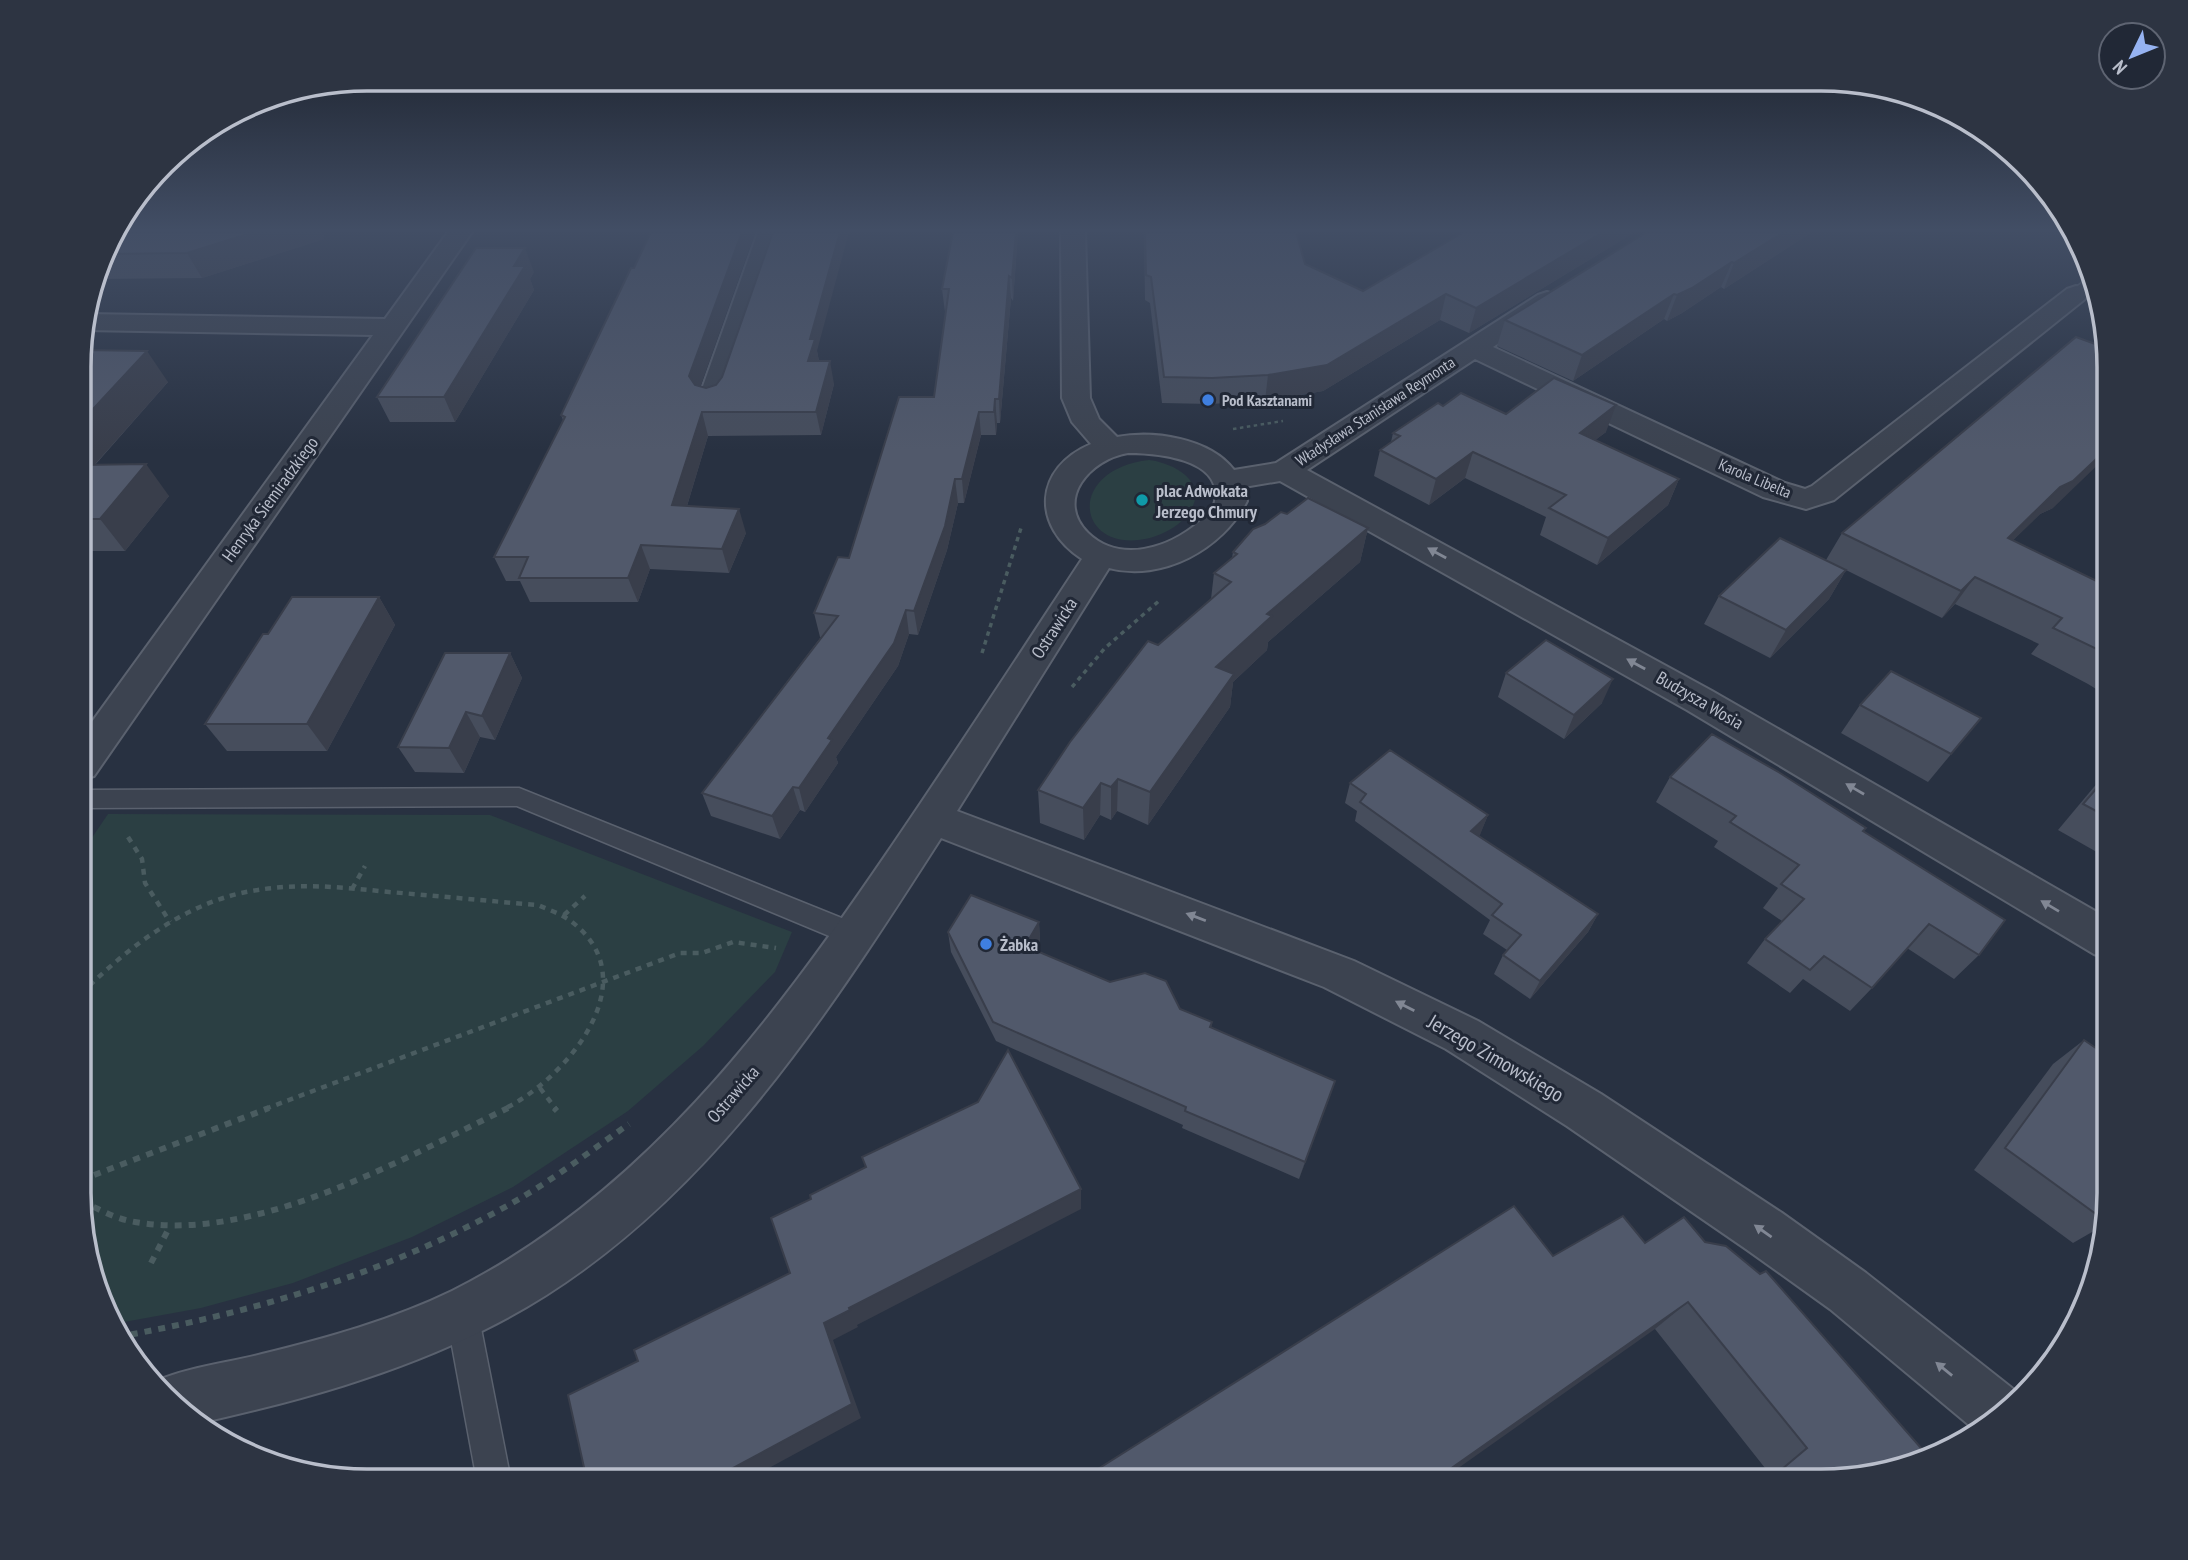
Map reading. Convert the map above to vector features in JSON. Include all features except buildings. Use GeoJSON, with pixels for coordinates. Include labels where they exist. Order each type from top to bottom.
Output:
{"type":"FeatureCollection","features":[{"type":"Feature","properties":{"kind":"street","name":"Henryka Siemiradzkiego"},"geometry":{"type":"LineString","coordinates":[[91,752],[409,305]]}},
{"type":"Feature","properties":{"kind":"street"},"geometry":{"type":"LineString","coordinates":[[712,400],[745,305]]}},
{"type":"Feature","properties":{"kind":"street"},"geometry":{"type":"LineString","coordinates":[[1074,305],[1076,398],[1086,422],[1110,447]]}},
{"type":"Feature","properties":{"kind":"street","name":"Władysława Stanisława Reymonta"},"geometry":{"type":"LineString","coordinates":[[1226,480],[1285,471],[1539,305]]}},
{"type":"Feature","properties":{"kind":"street","name":"Karola Libelta"},"geometry":{"type":"LineString","coordinates":[[1472,347],[1774,490],[1806,499],[1823,493],[2062,305]]}},
{"type":"Feature","properties":{"kind":"street"},"geometry":{"type":"LineString","coordinates":[[94,322],[394,327]]}},
{"type":"Feature","properties":{"kind":"street"},"geometry":{"type":"LineString","coordinates":[[1147,444],[1189,452],[1208,461],[1226,480],[1231,501],[1219,523],[1199,539],[1163,557],[1130,560],[1101,554],[1080,544],[1062,519],[1058,502],[1065,480],[1077,465],[1092,454],[1110,447],[1147,444]]}},
{"type":"Feature","properties":{"kind":"street","name":"Budzysza Wosia"},"geometry":{"type":"LineString","coordinates":[[1285,471],[1763,736],[2097,934]]}},
{"type":"Feature","properties":{"kind":"street","name":"Ostrawicka"},"geometry":{"type":"LineString","coordinates":[[183,1399],[340,1362],[432,1328],[520,1282],[583,1239],[636,1196],[724,1106],[771,1050],[855,935],[1101,554]]}},
{"type":"Feature","properties":{"kind":"street","name":"Jerzego Zimowskiego"},"geometry":{"type":"LineString","coordinates":[[932,818],[1339,974],[1462,1035],[1596,1118],[1764,1231],[1848,1291],[1993,1409]]}},
{"type":"Feature","properties":{"kind":"lane"},"geometry":{"type":"LineString","coordinates":[[91,799],[519,797],[855,935]]}},
{"type":"Feature","properties":{"kind":"lane"},"geometry":{"type":"LineString","coordinates":[[462,1313],[492,1469]]}},
{"type":"Feature","properties":{"kind":"path"},"geometry":{"type":"LineString","coordinates":[[1227,430],[1278,423]]}},
{"type":"Feature","properties":{"kind":"path"},"geometry":{"type":"LineString","coordinates":[[978,662],[988,640],[1023,523]]}},
{"type":"Feature","properties":{"kind":"path"},"geometry":{"type":"LineString","coordinates":[[1068,693],[1105,648],[1165,595]]}},
{"type":"Feature","properties":{"kind":"path"},"geometry":{"type":"LineString","coordinates":[[125,835],[138,850],[145,883],[170,922]]}},
{"type":"Feature","properties":{"kind":"path"},"geometry":{"type":"LineString","coordinates":[[352,889],[365,866]]}},
{"type":"Feature","properties":{"kind":"path"},"geometry":{"type":"LineString","coordinates":[[91,980],[134,945],[170,922],[244,892],[300,884],[538,905],[564,915],[575,923],[592,943],[599,959],[603,981],[599,1009],[582,1042],[569,1061],[540,1088],[511,1106],[310,1198],[225,1222],[170,1226],[120,1220],[92,1206]]}},
{"type":"Feature","properties":{"kind":"path"},"geometry":{"type":"LineString","coordinates":[[564,915],[585,895]]}},
{"type":"Feature","properties":{"kind":"path"},"geometry":{"type":"LineString","coordinates":[[91,1176],[680,953],[702,953],[733,942],[785,950]]}},
{"type":"Feature","properties":{"kind":"path"},"geometry":{"type":"LineString","coordinates":[[540,1088],[557,1111]]}},
{"type":"Feature","properties":{"kind":"path"},"geometry":{"type":"LineString","coordinates":[[130,1335],[200,1322],[291,1298],[416,1250],[519,1199],[635,1120]]}},
{"type":"Feature","properties":{"kind":"path"},"geometry":{"type":"LineString","coordinates":[[151,1263],[170,1226]]}},
{"type":"Feature","properties":{"kind":"green space","name":"plac Adwokata Jerzego Chmury"},"geometry":{"type":"Polygon","coordinates":[[[1149,460],[1169,465],[1192,483],[1195,501],[1190,511],[1173,528],[1150,538],[1125,540],[1107,535],[1095,524],[1090,509],[1092,494],[1103,479],[1121,467],[1149,460]]]}},
{"type":"Feature","properties":{"kind":"green space"},"geometry":{"type":"Polygon","coordinates":[[[108,814],[490,815],[792,932],[775,972],[703,1046],[628,1111],[513,1187],[412,1237],[293,1283],[201,1308],[123,1322],[100,1265],[93,1229],[91,839],[108,814]]]}},
{"type":"Feature","properties":{"kind":"place","name":"Pod Kasztanami"},"geometry":{"type":"Point","coordinates":[1208,400]}},
{"type":"Feature","properties":{"kind":"place","name":"plac Adwokata Jerzego Chmury"},"geometry":{"type":"Point","coordinates":[1142,500]}},
{"type":"Feature","properties":{"kind":"place","name":"Żabka"},"geometry":{"type":"Point","coordinates":[986,944]}}]}
